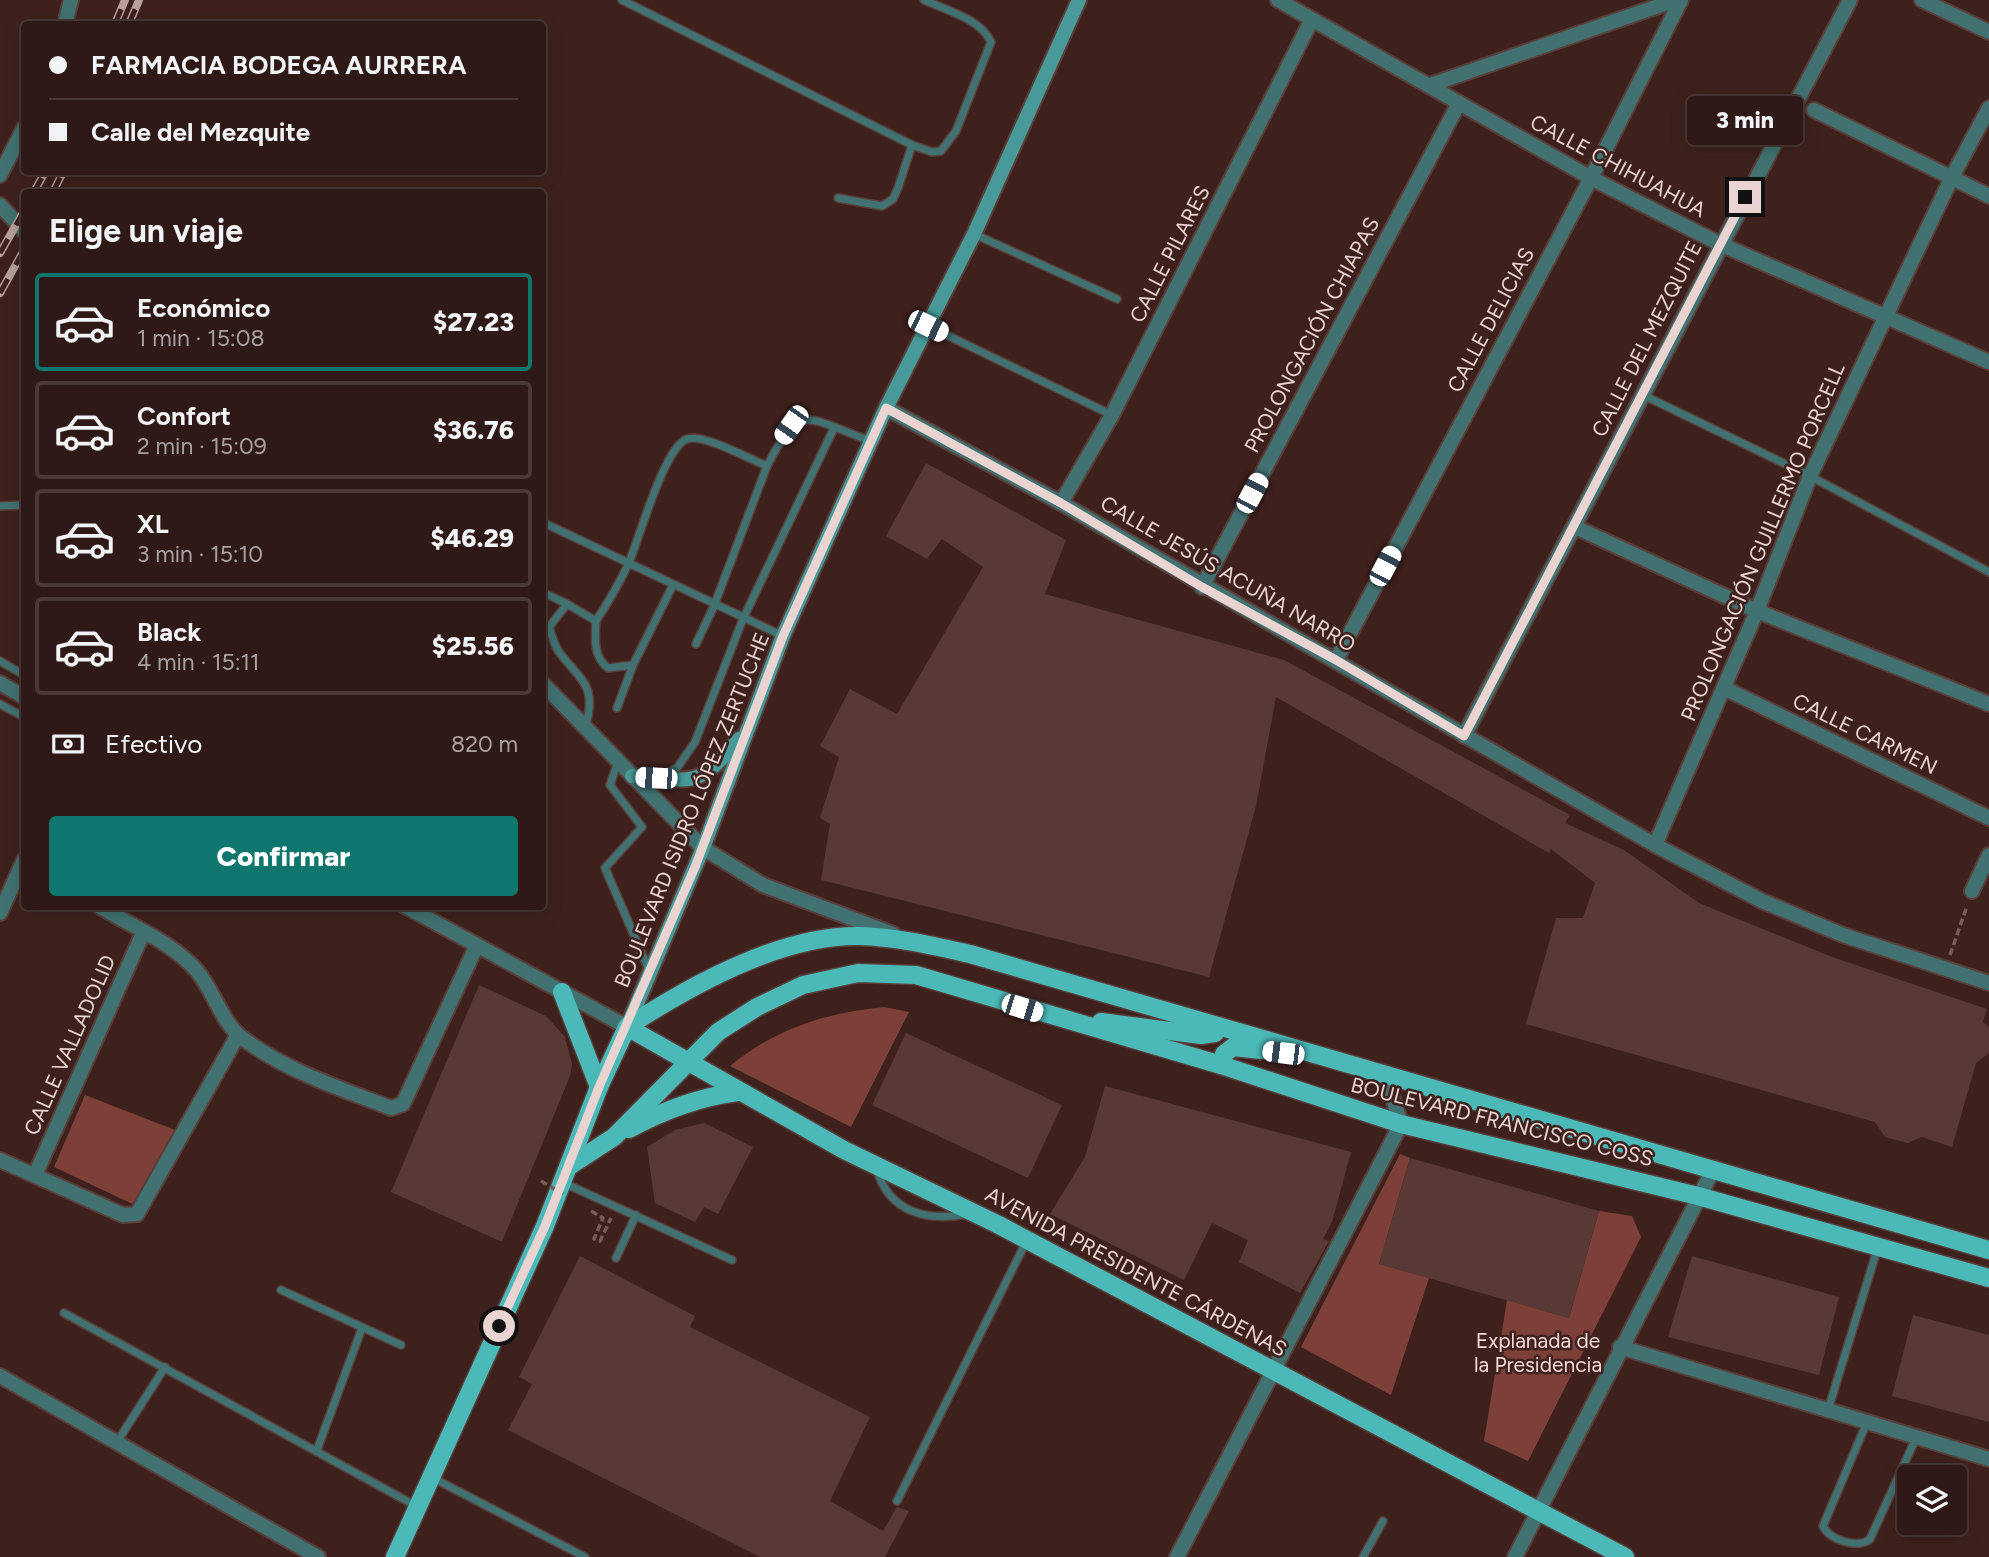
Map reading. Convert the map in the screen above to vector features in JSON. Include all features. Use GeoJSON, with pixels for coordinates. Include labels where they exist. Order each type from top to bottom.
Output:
{"type":"FeatureCollection","features":[{"type":"Feature","properties":{"kind":"main road","name":"BOULEVARD ISIDRO LÓPEZ ZERTUCHE"},"geometry":{"type":"LineString","coordinates":[[628,1027],[703,848],[783,636],[886,408],[974,234],[1080,0]]}},
{"type":"Feature","properties":{"kind":"main road"},"geometry":{"type":"LineString","coordinates":[[632,776],[690,780],[711,772],[746,730]]}},
{"type":"Feature","properties":{"kind":"main road","name":"BOULEVARD FRANCISCO COSS"},"geometry":{"type":"LineString","coordinates":[[628,1027],[700,985],[797,944],[858,936],[912,942],[970,954],[1223,1030],[1714,1168],[1989,1250]]}},
{"type":"Feature","properties":{"kind":"main road","name":"BOULEVARD FRANCISCO COSS"},"geometry":{"type":"LineString","coordinates":[[571,1165],[614,1138],[718,1032],[757,1007],[803,985],[858,974],[916,975],[1221,1066],[1401,1124],[1698,1196],[1989,1278]]}},
{"type":"Feature","properties":{"kind":"main road"},"geometry":{"type":"LineString","coordinates":[[562,992],[599,1087]]}},
{"type":"Feature","properties":{"kind":"main road"},"geometry":{"type":"LineString","coordinates":[[1048,1016],[1201,1035],[1223,1030]]}},
{"type":"Feature","properties":{"kind":"main road"},"geometry":{"type":"LineString","coordinates":[[395,1557],[429,1476],[563,1188],[599,1087],[628,1027]]}},
{"type":"Feature","properties":{"kind":"main road","name":"AVENIDA PRESIDENTE CÁRDENAS"},"geometry":{"type":"LineString","coordinates":[[628,1027],[688,1060],[738,1092],[876,1166],[1027,1240],[1624,1557]]}},
{"type":"Feature","properties":{"kind":"main road"},"geometry":{"type":"LineString","coordinates":[[1221,1066],[1224,1054],[1233,1047],[1321,1058]]}},
{"type":"Feature","properties":{"kind":"main road"},"geometry":{"type":"LineString","coordinates":[[614,1138],[651,1117],[685,1104],[710,1095],[738,1092]]}},
{"type":"Feature","properties":{"kind":"street"},"geometry":{"type":"LineString","coordinates":[[66,21],[71,0]]}},
{"type":"Feature","properties":{"kind":"street","name":"CALLE CHIHUAHUA"},"geometry":{"type":"LineString","coordinates":[[1278,0],[1591,178],[1720,244],[1989,362]]}},
{"type":"Feature","properties":{"kind":"street"},"geometry":{"type":"LineString","coordinates":[[1430,85],[1678,0]]}},
{"type":"Feature","properties":{"kind":"street","name":"CALLE DELICIAS"},"geometry":{"type":"LineString","coordinates":[[1336,660],[1591,178],[1678,0]]}},
{"type":"Feature","properties":{"kind":"street","name":"CALLE DEL MEZQUITE"},"geometry":{"type":"LineString","coordinates":[[1464,736],[1850,0]]}},
{"type":"Feature","properties":{"kind":"street"},"geometry":{"type":"LineString","coordinates":[[1922,0],[1989,32]]}},
{"type":"Feature","properties":{"kind":"street","name":"CALLE PILARES"},"geometry":{"type":"LineString","coordinates":[[1061,503],[1112,415],[1311,21]]}},
{"type":"Feature","properties":{"kind":"street","name":"PROLONGACIÓN CHIAPAS"},"geometry":{"type":"LineString","coordinates":[[1202,587],[1459,103]]}},
{"type":"Feature","properties":{"kind":"street","name":"PROLONGACIÓN GUILLERMO PORCELL"},"geometry":{"type":"LineString","coordinates":[[1655,845],[1757,611],[1810,476],[1952,177],[1989,108]]}},
{"type":"Feature","properties":{"kind":"street"},"geometry":{"type":"LineString","coordinates":[[1814,110],[1989,195]]}},
{"type":"Feature","properties":{"kind":"street"},"geometry":{"type":"LineString","coordinates":[[0,175],[21,134]]}},
{"type":"Feature","properties":{"kind":"street"},"geometry":{"type":"LineString","coordinates":[[0,205],[21,228]]}},
{"type":"Feature","properties":{"kind":"street","name":"CALLE JESÚS ACUÑA NARRO"},"geometry":{"type":"LineString","coordinates":[[886,408],[1061,503],[1202,587],[1336,660],[1655,845],[1762,901],[1820,925],[1989,983]]}},
{"type":"Feature","properties":{"kind":"street"},"geometry":{"type":"LineString","coordinates":[[1575,527],[1757,611],[1989,704]]}},
{"type":"Feature","properties":{"kind":"street"},"geometry":{"type":"LineString","coordinates":[[0,683],[21,695]]}},
{"type":"Feature","properties":{"kind":"street"},"geometry":{"type":"LineString","coordinates":[[546,687],[703,848],[763,885],[912,942]]}},
{"type":"Feature","properties":{"kind":"street","name":"CALLE CARMEN"},"geometry":{"type":"LineString","coordinates":[[1724,688],[1989,818]]}},
{"type":"Feature","properties":{"kind":"street"},"geometry":{"type":"LineString","coordinates":[[1972,891],[1989,855]]}},
{"type":"Feature","properties":{"kind":"street"},"geometry":{"type":"LineString","coordinates":[[0,913],[21,867]]}},
{"type":"Feature","properties":{"kind":"street"},"geometry":{"type":"LineString","coordinates":[[106,910],[186,960],[199,974],[238,1035],[269,1057],[391,1108],[400,1108],[477,945]]}},
{"type":"Feature","properties":{"kind":"street"},"geometry":{"type":"LineString","coordinates":[[416,910],[628,1027]]}},
{"type":"Feature","properties":{"kind":"street","name":"CALLE VALLADOLID"},"geometry":{"type":"LineString","coordinates":[[35,1175],[143,933]]}},
{"type":"Feature","properties":{"kind":"street"},"geometry":{"type":"LineString","coordinates":[[0,1160],[123,1215],[137,1214],[238,1035]]}},
{"type":"Feature","properties":{"kind":"street"},"geometry":{"type":"LineString","coordinates":[[1177,1557],[1401,1124],[1386,1076]]}},
{"type":"Feature","properties":{"kind":"street"},"geometry":{"type":"LineString","coordinates":[[1515,1557],[1620,1347],[1714,1168]]}},
{"type":"Feature","properties":{"kind":"street"},"geometry":{"type":"LineString","coordinates":[[1620,1347],[1989,1458]]}},
{"type":"Feature","properties":{"kind":"street"},"geometry":{"type":"LineString","coordinates":[[0,1376],[318,1557]]}},
{"type":"Feature","properties":{"kind":"lane"},"geometry":{"type":"LineString","coordinates":[[622,0],[912,145],[932,152],[941,151],[950,141],[991,43],[986,32],[978,25],[924,0]]}},
{"type":"Feature","properties":{"kind":"lane"},"geometry":{"type":"LineString","coordinates":[[838,198],[882,206],[892,198],[912,145]]}},
{"type":"Feature","properties":{"kind":"lane"},"geometry":{"type":"LineString","coordinates":[[974,234],[1117,299]]}},
{"type":"Feature","properties":{"kind":"lane"},"geometry":{"type":"LineString","coordinates":[[928,326],[1112,415]]}},
{"type":"Feature","properties":{"kind":"lane"},"geometry":{"type":"LineString","coordinates":[[1641,394],[1810,476],[1989,572]]}},
{"type":"Feature","properties":{"kind":"lane"},"geometry":{"type":"LineString","coordinates":[[696,644],[714,606],[767,466],[791,425],[804,419],[820,421],[871,441]]}},
{"type":"Feature","properties":{"kind":"lane"},"geometry":{"type":"LineString","coordinates":[[656,778],[677,768],[686,758],[743,619],[834,428]]}},
{"type":"Feature","properties":{"kind":"lane"},"geometry":{"type":"LineString","coordinates":[[633,665],[608,668],[603,664],[596,648],[596,621],[607,606],[628,563],[677,445],[688,438],[704,439],[767,466]]}},
{"type":"Feature","properties":{"kind":"lane"},"geometry":{"type":"LineString","coordinates":[[0,506],[21,505]]}},
{"type":"Feature","properties":{"kind":"lane"},"geometry":{"type":"LineString","coordinates":[[546,524],[714,606],[783,636]]}},
{"type":"Feature","properties":{"kind":"lane"},"geometry":{"type":"LineString","coordinates":[[617,708],[633,665],[673,585]]}},
{"type":"Feature","properties":{"kind":"lane"},"geometry":{"type":"LineString","coordinates":[[546,594],[596,621]]}},
{"type":"Feature","properties":{"kind":"lane"},"geometry":{"type":"LineString","coordinates":[[567,604],[546,626],[559,652],[572,665],[590,694],[592,704],[586,725]]}},
{"type":"Feature","properties":{"kind":"lane"},"geometry":{"type":"LineString","coordinates":[[0,661],[21,673]]}},
{"type":"Feature","properties":{"kind":"lane"},"geometry":{"type":"LineString","coordinates":[[0,704],[21,716]]}},
{"type":"Feature","properties":{"kind":"lane"},"geometry":{"type":"LineString","coordinates":[[618,761],[610,785],[642,827],[605,868],[650,974]]}},
{"type":"Feature","properties":{"kind":"lane"},"geometry":{"type":"LineString","coordinates":[[876,1166],[881,1185],[891,1199],[921,1215],[948,1218],[975,1213]]}},
{"type":"Feature","properties":{"kind":"lane"},"geometry":{"type":"LineString","coordinates":[[563,1188],[636,1215],[732,1260]]}},
{"type":"Feature","properties":{"kind":"lane"},"geometry":{"type":"LineString","coordinates":[[616,1258],[636,1215]]}},
{"type":"Feature","properties":{"kind":"lane"},"geometry":{"type":"LineString","coordinates":[[897,1501],[1027,1240]]}},
{"type":"Feature","properties":{"kind":"lane"},"geometry":{"type":"LineString","coordinates":[[1828,1410],[1878,1247]]}},
{"type":"Feature","properties":{"kind":"lane"},"geometry":{"type":"LineString","coordinates":[[281,1290],[401,1345]]}},
{"type":"Feature","properties":{"kind":"lane"},"geometry":{"type":"LineString","coordinates":[[64,1313],[417,1507]]}},
{"type":"Feature","properties":{"kind":"lane"},"geometry":{"type":"LineString","coordinates":[[317,1450],[362,1328]]}},
{"type":"Feature","properties":{"kind":"lane"},"geometry":{"type":"LineString","coordinates":[[117,1443],[164,1367]]}},
{"type":"Feature","properties":{"kind":"lane"},"geometry":{"type":"LineString","coordinates":[[1867,1422],[1823,1526],[1829,1534],[1852,1543],[1865,1543],[1870,1539],[1916,1438]]}},
{"type":"Feature","properties":{"kind":"lane"},"geometry":{"type":"LineString","coordinates":[[429,1476],[585,1557]]}},
{"type":"Feature","properties":{"kind":"lane"},"geometry":{"type":"LineString","coordinates":[[1363,1557],[1383,1521]]}},
{"type":"Feature","properties":{"kind":"path"},"geometry":{"type":"LineString","coordinates":[[1946,967],[1972,891]]}},
{"type":"Feature","properties":{"kind":"path"},"geometry":{"type":"LineString","coordinates":[[541,1181],[563,1188]]}},
{"type":"Feature","properties":{"kind":"path"},"geometry":{"type":"LineString","coordinates":[[591,1211],[603,1218],[594,1239],[600,1241],[617,1207]]}},
{"type":"Feature","properties":{"kind":"green space"},"geometry":{"type":"Polygon","coordinates":[[[884,1007],[909,1012],[851,1127],[730,1066],[765,1042],[803,1024],[842,1013],[884,1007]]]}},
{"type":"Feature","properties":{"kind":"green space"},"geometry":{"type":"Polygon","coordinates":[[[85,1095],[175,1130],[139,1207],[54,1167],[85,1095]]]}},
{"type":"Feature","properties":{"kind":"green space","name":"Explanada de la Presidencia"},"geometry":{"type":"Polygon","coordinates":[[[1400,1154],[1410,1158],[1379,1264],[1429,1278],[1391,1395],[1301,1347],[1400,1154]]]}},
{"type":"Feature","properties":{"kind":"green space","name":"Explanada de la Presidencia"},"geometry":{"type":"Polygon","coordinates":[[[1599,1211],[1632,1216],[1641,1237],[1528,1461],[1484,1441],[1507,1300],[1569,1318],[1599,1211]]]}},
{"type":"Feature","properties":{"kind":"building"},"geometry":{"type":"Polygon","coordinates":[[[926,463],[1066,540],[1045,594],[1284,660],[1570,815],[1565,823],[1624,850],[1699,903],[1832,957],[1987,1009],[1983,1022],[1989,1027],[1989,1053],[1976,1063],[1952,1147],[1922,1137],[1908,1143],[1885,1137],[1875,1122],[1526,1024],[1556,918],[1583,918],[1595,883],[1551,849],[1549,853],[1276,697],[1256,806],[1209,977],[821,880],[830,824],[820,818],[839,757],[820,746],[850,689],[897,714],[983,567],[942,539],[927,559],[886,536],[926,463]]]}},
{"type":"Feature","properties":{"kind":"building"},"geometry":{"type":"Polygon","coordinates":[[[479,985],[546,1016],[565,1037],[572,1064],[570,1076],[502,1242],[391,1192],[479,985]]]}},
{"type":"Feature","properties":{"kind":"building"},"geometry":{"type":"Polygon","coordinates":[[[906,1033],[1062,1105],[1028,1178],[872,1105],[906,1033]]]}},
{"type":"Feature","properties":{"kind":"building"},"geometry":{"type":"Polygon","coordinates":[[[1105,1086],[1351,1152],[1332,1222],[1323,1239],[1329,1241],[1300,1293],[1239,1262],[1248,1240],[1212,1223],[1184,1280],[1050,1214],[1085,1157],[1105,1086]]]}},
{"type":"Feature","properties":{"kind":"building"},"geometry":{"type":"Polygon","coordinates":[[[704,1123],[753,1147],[718,1214],[704,1207],[695,1222],[655,1203],[647,1147],[675,1130],[704,1123]]]}},
{"type":"Feature","properties":{"kind":"building"},"geometry":{"type":"Polygon","coordinates":[[[1410,1158],[1599,1211],[1569,1318],[1379,1264],[1410,1158]]]}},
{"type":"Feature","properties":{"kind":"building"},"geometry":{"type":"Polygon","coordinates":[[[580,1256],[695,1316],[690,1327],[870,1417],[830,1501],[883,1531],[897,1507],[909,1511],[885,1557],[760,1557],[508,1430],[532,1384],[519,1377],[580,1256]]]}},
{"type":"Feature","properties":{"kind":"building"},"geometry":{"type":"Polygon","coordinates":[[[1692,1256],[1839,1297],[1819,1375],[1668,1337],[1692,1256]]]}},
{"type":"Feature","properties":{"kind":"building"},"geometry":{"type":"Polygon","coordinates":[[[1913,1315],[1989,1335],[1989,1422],[1892,1396],[1913,1315]]]}},
{"type":"Feature","properties":{"kind":"railway"},"geometry":{"type":"LineString","coordinates":[[116,21],[125,0]]}},
{"type":"Feature","properties":{"kind":"railway"},"geometry":{"type":"LineString","coordinates":[[130,21],[139,0]]}},
{"type":"Feature","properties":{"kind":"railway"},"geometry":{"type":"LineString","coordinates":[[36,189],[43,175]]}},
{"type":"Feature","properties":{"kind":"railway"},"geometry":{"type":"LineString","coordinates":[[54,189],[62,175]]}},
{"type":"Feature","properties":{"kind":"railway"},"geometry":{"type":"LineString","coordinates":[[0,253],[21,216]]}},
{"type":"Feature","properties":{"kind":"railway"},"geometry":{"type":"LineString","coordinates":[[0,293],[21,255]]}},
{"type":"Feature","properties":{"kind":"route"},"geometry":{"type":"LineString","coordinates":[[499,1326],[545,1226],[571,1165],[599,1087],[628,1027],[703,848],[783,636],[886,408],[1061,503],[1202,587],[1336,660],[1464,736],[1745,197]]}}]}
